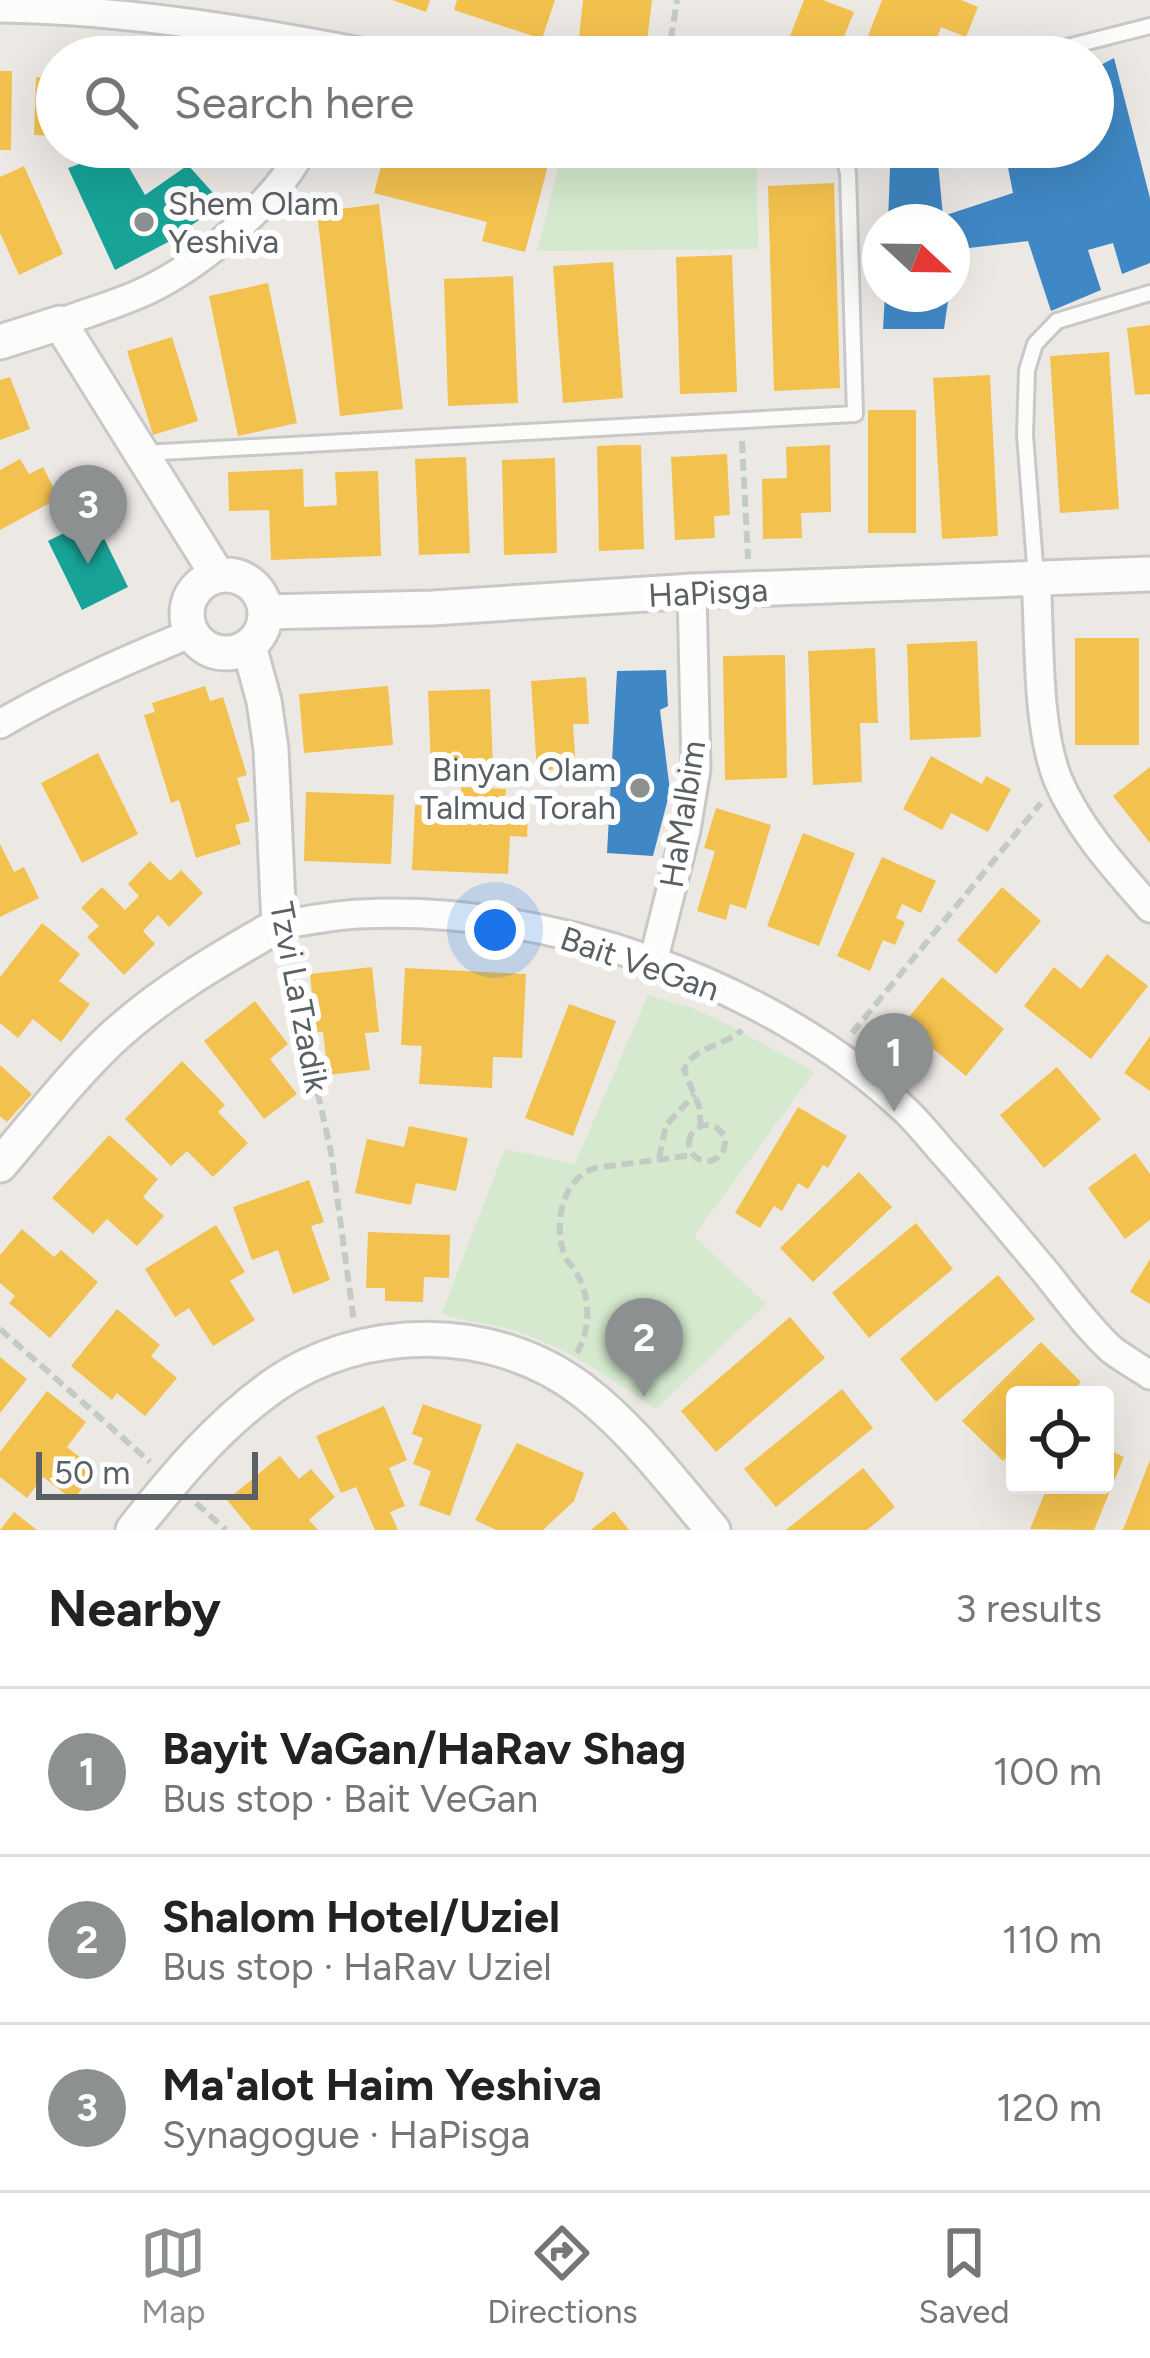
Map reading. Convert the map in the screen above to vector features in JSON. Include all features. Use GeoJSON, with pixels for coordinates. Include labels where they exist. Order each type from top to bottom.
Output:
{"type":"FeatureCollection","features":[{"type":"Feature","properties":{"kind":"street"},"geometry":{"type":"LineString","coordinates":[[0,8],[154,17],[270,36]]}},
{"type":"Feature","properties":{"kind":"street"},"geometry":{"type":"LineString","coordinates":[[0,343],[142,293],[193,263],[235,231],[294,168]]}},
{"type":"Feature","properties":{"kind":"street"},"geometry":{"type":"LineString","coordinates":[[60,322],[218,576]]}},
{"type":"Feature","properties":{"kind":"street","name":"HaPisga"},"geometry":{"type":"LineString","coordinates":[[266,612],[1150,574]]}},
{"type":"Feature","properties":{"kind":"street"},"geometry":{"type":"LineString","coordinates":[[231,575],[244,579],[262,598],[266,612],[249,646],[226,653],[201,644],[192,633],[187,613],[197,588],[218,576],[231,575]]}},
{"type":"Feature","properties":{"kind":"street"},"geometry":{"type":"LineString","coordinates":[[1036,578],[1044,712],[1059,781],[1077,817],[1150,908]]}},
{"type":"Feature","properties":{"kind":"street","name":"HaMalbim"},"geometry":{"type":"LineString","coordinates":[[653,962],[696,769],[692,591]]}},
{"type":"Feature","properties":{"kind":"street"},"geometry":{"type":"LineString","coordinates":[[0,724],[107,668],[192,633]]}},
{"type":"Feature","properties":{"kind":"street","name":"Tzvi LaTzadik"},"geometry":{"type":"LineString","coordinates":[[249,646],[272,749],[279,925]]}},
{"type":"Feature","properties":{"kind":"street","name":"Bait VeGan"},"geometry":{"type":"LineString","coordinates":[[0,1165],[110,1040],[227,955],[279,925],[360,914],[487,921],[601,943],[754,1005],[812,1037],[904,1109],[1113,1350],[1150,1375]]}},
{"type":"Feature","properties":{"kind":"street"},"geometry":{"type":"LineString","coordinates":[[133,1530],[171,1481],[229,1422],[274,1385],[322,1359],[421,1338],[470,1341],[505,1351],[581,1389],[622,1427],[713,1530]]}},
{"type":"Feature","properties":{"kind":"lane"},"geometry":{"type":"LineString","coordinates":[[1111,36],[1150,26]]}},
{"type":"Feature","properties":{"kind":"lane"},"geometry":{"type":"LineString","coordinates":[[143,453],[855,414],[847,168]]}},
{"type":"Feature","properties":{"kind":"lane"},"geometry":{"type":"LineString","coordinates":[[1036,578],[1025,435],[1027,370],[1035,344],[1057,321],[1150,293]]}},
{"type":"Feature","properties":{"kind":"path"},"geometry":{"type":"LineString","coordinates":[[671,36],[677,0]]}},
{"type":"Feature","properties":{"kind":"path"},"geometry":{"type":"LineString","coordinates":[[741,419],[749,589]]}},
{"type":"Feature","properties":{"kind":"path"},"geometry":{"type":"LineString","coordinates":[[834,1054],[1059,781]]}},
{"type":"Feature","properties":{"kind":"path","name":"Tzvi LaTzadik"},"geometry":{"type":"LineString","coordinates":[[279,925],[332,1152],[358,1348]]}},
{"type":"Feature","properties":{"kind":"path"},"geometry":{"type":"LineString","coordinates":[[701,1126],[699,1106],[684,1070],[688,1060],[731,1040],[748,1025],[754,1005]]}},
{"type":"Feature","properties":{"kind":"path"},"geometry":{"type":"LineString","coordinates":[[659,1159],[666,1125],[695,1094]]}},
{"type":"Feature","properties":{"kind":"path"},"geometry":{"type":"LineString","coordinates":[[701,1126],[722,1132],[724,1150],[716,1160],[698,1159],[690,1149],[691,1137],[701,1126]]}},
{"type":"Feature","properties":{"kind":"path"},"geometry":{"type":"LineString","coordinates":[[563,1378],[588,1331],[585,1294],[565,1256],[562,1202],[568,1188],[583,1172],[595,1168],[693,1154]]}},
{"type":"Feature","properties":{"kind":"path"},"geometry":{"type":"LineString","coordinates":[[0,1329],[226,1530]]}},
{"type":"Feature","properties":{"kind":"green space"},"geometry":{"type":"Polygon","coordinates":[[[559,168],[756,168],[758,249],[537,251],[559,168]]]}},
{"type":"Feature","properties":{"kind":"green space"},"geometry":{"type":"Polygon","coordinates":[[[648,995],[695,1009],[814,1072],[694,1236],[766,1304],[656,1409],[546,1343],[442,1313],[505,1149],[575,1164],[648,995]]]}},
{"type":"Feature","properties":{"kind":"building: Homes"},"geometry":{"type":"Polygon","coordinates":[[[392,0],[430,0],[426,12],[392,0]]]}},
{"type":"Feature","properties":{"kind":"building: Homes"},"geometry":{"type":"Polygon","coordinates":[[[457,0],[555,0],[543,36],[454,10],[457,0]]]}},
{"type":"Feature","properties":{"kind":"building: Homes"},"geometry":{"type":"Polygon","coordinates":[[[583,0],[652,0],[648,36],[579,36],[583,0]]]}},
{"type":"Feature","properties":{"kind":"building: Homes"},"geometry":{"type":"Polygon","coordinates":[[[804,0],[823,0],[854,12],[844,36],[790,36],[804,0]]]}},
{"type":"Feature","properties":{"kind":"building: Homes"},"geometry":{"type":"Polygon","coordinates":[[[882,0],[961,0],[978,7],[966,36],[941,27],[938,36],[868,36],[882,0]]]}},
{"type":"Feature","properties":{"kind":"building: Homes"},"geometry":{"type":"Polygon","coordinates":[[[0,71],[12,71],[11,150],[0,150],[0,71]]]}},
{"type":"Feature","properties":{"kind":"building: Homes"},"geometry":{"type":"Polygon","coordinates":[[[24,166],[63,254],[19,275],[0,233],[0,177],[24,166]]]}},
{"type":"Feature","properties":{"kind":"building: Homes"},"geometry":{"type":"Polygon","coordinates":[[[381,168],[547,168],[525,252],[482,241],[487,222],[374,193],[381,168]]]}},
{"type":"Feature","properties":{"kind":"building: Homes"},"geometry":{"type":"Polygon","coordinates":[[[834,183],[840,388],[774,391],[768,186],[834,183]]]}},
{"type":"Feature","properties":{"kind":"building: Homes"},"geometry":{"type":"Polygon","coordinates":[[[379,204],[403,409],[340,416],[317,212],[379,204]]]}},
{"type":"Feature","properties":{"kind":"building: Homes"},"geometry":{"type":"Polygon","coordinates":[[[732,255],[737,392],[680,394],[676,257],[732,255]]]}},
{"type":"Feature","properties":{"kind":"building: Homes"},"geometry":{"type":"Polygon","coordinates":[[[613,262],[623,398],[563,403],[553,266],[613,262]]]}},
{"type":"Feature","properties":{"kind":"building: Homes"},"geometry":{"type":"Polygon","coordinates":[[[513,276],[518,403],[448,406],[444,279],[513,276]]]}},
{"type":"Feature","properties":{"kind":"building: Homes"},"geometry":{"type":"Polygon","coordinates":[[[268,283],[297,423],[238,436],[209,296],[268,283]]]}},
{"type":"Feature","properties":{"kind":"building: Homes"},"geometry":{"type":"Polygon","coordinates":[[[1150,325],[1150,394],[1135,395],[1127,328],[1150,325]]]}},
{"type":"Feature","properties":{"kind":"building: Homes"},"geometry":{"type":"Polygon","coordinates":[[[172,337],[198,421],[153,435],[127,351],[172,337]]]}},
{"type":"Feature","properties":{"kind":"building: Homes"},"geometry":{"type":"Polygon","coordinates":[[[1109,352],[1119,509],[1060,513],[1050,356],[1109,352]]]}},
{"type":"Feature","properties":{"kind":"building: Homes"},"geometry":{"type":"Polygon","coordinates":[[[990,375],[998,536],[942,539],[933,378],[990,375]]]}},
{"type":"Feature","properties":{"kind":"building: Homes"},"geometry":{"type":"Polygon","coordinates":[[[10,377],[30,429],[0,440],[0,380],[10,377]]]}},
{"type":"Feature","properties":{"kind":"building: Homes"},"geometry":{"type":"Polygon","coordinates":[[[868,410],[916,410],[916,533],[868,533],[868,410]]]}},
{"type":"Feature","properties":{"kind":"building: Homes"},"geometry":{"type":"Polygon","coordinates":[[[641,445],[644,549],[599,551],[597,446],[641,445]]]}},
{"type":"Feature","properties":{"kind":"building: Homes"},"geometry":{"type":"Polygon","coordinates":[[[830,445],[831,512],[801,513],[802,538],[763,539],[762,479],[787,478],[786,447],[830,445]]]}},
{"type":"Feature","properties":{"kind":"building: Homes"},"geometry":{"type":"Polygon","coordinates":[[[727,454],[730,515],[714,516],[715,538],[675,540],[671,457],[727,454]]]}},
{"type":"Feature","properties":{"kind":"building: Homes"},"geometry":{"type":"Polygon","coordinates":[[[466,457],[470,553],[419,555],[415,459],[466,457]]]}},
{"type":"Feature","properties":{"kind":"building: Homes"},"geometry":{"type":"Polygon","coordinates":[[[555,458],[557,553],[504,555],[502,460],[555,458]]]}},
{"type":"Feature","properties":{"kind":"building: Homes"},"geometry":{"type":"Polygon","coordinates":[[[20,459],[29,474],[43,467],[59,498],[0,530],[0,470],[20,459]]]}},
{"type":"Feature","properties":{"kind":"building: Homes"},"geometry":{"type":"Polygon","coordinates":[[[303,469],[304,507],[337,505],[335,472],[378,471],[381,556],[271,560],[269,510],[229,511],[228,472],[303,469]]]}},
{"type":"Feature","properties":{"kind":"building: Homes"},"geometry":{"type":"Polygon","coordinates":[[[1075,638],[1139,638],[1139,745],[1075,745],[1075,638]]]}},
{"type":"Feature","properties":{"kind":"building: Homes"},"geometry":{"type":"Polygon","coordinates":[[[977,641],[981,737],[910,740],[907,644],[977,641]]]}},
{"type":"Feature","properties":{"kind":"building: Homes"},"geometry":{"type":"Polygon","coordinates":[[[875,648],[878,723],[860,723],[862,782],[813,785],[808,651],[875,648]]]}},
{"type":"Feature","properties":{"kind":"building: Homes"},"geometry":{"type":"Polygon","coordinates":[[[785,655],[787,778],[725,780],[723,656],[785,655]]]}},
{"type":"Feature","properties":{"kind":"building: Homes"},"geometry":{"type":"Polygon","coordinates":[[[586,677],[589,724],[573,724],[576,768],[537,771],[531,681],[586,677]]]}},
{"type":"Feature","properties":{"kind":"building: Homes"},"geometry":{"type":"Polygon","coordinates":[[[205,686],[210,701],[223,697],[247,775],[237,778],[250,821],[235,825],[241,844],[196,858],[179,800],[171,803],[144,715],[155,712],[152,703],[205,686]]]}},
{"type":"Feature","properties":{"kind":"building: Homes"},"geometry":{"type":"Polygon","coordinates":[[[388,686],[393,745],[304,753],[299,694],[388,686]]]}},
{"type":"Feature","properties":{"kind":"building: Homes"},"geometry":{"type":"Polygon","coordinates":[[[490,689],[493,767],[431,769],[428,691],[490,689]]]}},
{"type":"Feature","properties":{"kind":"building: Homes"},"geometry":{"type":"Polygon","coordinates":[[[98,753],[138,834],[82,863],[41,783],[98,753]]]}},
{"type":"Feature","properties":{"kind":"building: Homes"},"geometry":{"type":"Polygon","coordinates":[[[931,756],[982,784],[986,776],[1011,789],[988,832],[951,813],[942,830],[903,809],[931,756]]]}},
{"type":"Feature","properties":{"kind":"building: Homes"},"geometry":{"type":"Polygon","coordinates":[[[1150,767],[1150,843],[1113,796],[1150,767]]]}},
{"type":"Feature","properties":{"kind":"building: Homes"},"geometry":{"type":"Polygon","coordinates":[[[461,787],[506,789],[504,815],[528,815],[527,837],[510,836],[508,874],[412,870],[415,805],[460,807],[461,787]]]}},
{"type":"Feature","properties":{"kind":"building: Homes"},"geometry":{"type":"Polygon","coordinates":[[[306,792],[394,795],[391,864],[304,861],[306,792]]]}},
{"type":"Feature","properties":{"kind":"building: Homes"},"geometry":{"type":"Polygon","coordinates":[[[716,808],[771,825],[746,909],[730,904],[726,920],[697,911],[715,851],[704,848],[716,808]]]}},
{"type":"Feature","properties":{"kind":"building: Homes"},"geometry":{"type":"Polygon","coordinates":[[[803,833],[855,853],[819,946],[767,926],[803,833]]]}},
{"type":"Feature","properties":{"kind":"building: Homes"},"geometry":{"type":"Polygon","coordinates":[[[0,844],[14,872],[24,867],[39,898],[0,917],[0,844]]]}},
{"type":"Feature","properties":{"kind":"building: Homes"},"geometry":{"type":"Polygon","coordinates":[[[882,857],[936,881],[921,913],[902,904],[896,918],[905,922],[895,945],[883,940],[870,971],[837,956],[882,857]]]}},
{"type":"Feature","properties":{"kind":"building: Homes"},"geometry":{"type":"Polygon","coordinates":[[[150,861],[170,881],[181,870],[203,893],[169,927],[158,915],[143,931],[155,944],[124,975],[87,937],[99,926],[81,908],[102,887],[125,910],[139,896],[128,884],[150,861]]]}},
{"type":"Feature","properties":{"kind":"building: Homes"},"geometry":{"type":"Polygon","coordinates":[[[1002,887],[1041,921],[996,974],[957,940],[1002,887]]]}},
{"type":"Feature","properties":{"kind":"building: Homes"},"geometry":{"type":"Polygon","coordinates":[[[42,923],[80,954],[59,981],[90,1004],[61,1042],[33,1019],[18,1038],[0,1023],[0,977],[42,923]]]}},
{"type":"Feature","properties":{"kind":"building: Homes"},"geometry":{"type":"Polygon","coordinates":[[[1107,954],[1148,986],[1091,1059],[1024,1006],[1054,967],[1081,989],[1107,954]]]}},
{"type":"Feature","properties":{"kind":"building: Homes"},"geometry":{"type":"Polygon","coordinates":[[[372,967],[379,1032],[365,1033],[370,1070],[328,1075],[323,1032],[316,1032],[310,974],[372,967]]]}},
{"type":"Feature","properties":{"kind":"building: Homes"},"geometry":{"type":"Polygon","coordinates":[[[405,968],[526,974],[522,1058],[493,1057],[492,1088],[419,1084],[422,1046],[401,1045],[405,968]]]}},
{"type":"Feature","properties":{"kind":"building: Homes"},"geometry":{"type":"Polygon","coordinates":[[[942,977],[1004,1029],[966,1076],[903,1024],[942,977]]]}},
{"type":"Feature","properties":{"kind":"building: Homes"},"geometry":{"type":"Polygon","coordinates":[[[255,1001],[288,1044],[270,1059],[297,1094],[264,1119],[204,1041],[255,1001]]]}},
{"type":"Feature","properties":{"kind":"building: Homes"},"geometry":{"type":"Polygon","coordinates":[[[569,1004],[616,1021],[573,1136],[525,1118],[569,1004]]]}},
{"type":"Feature","properties":{"kind":"building: Homes"},"geometry":{"type":"Polygon","coordinates":[[[1150,1036],[1150,1091],[1124,1073],[1150,1036]]]}},
{"type":"Feature","properties":{"kind":"building: Homes"},"geometry":{"type":"Polygon","coordinates":[[[182,1061],[225,1105],[218,1112],[248,1143],[213,1177],[187,1151],[171,1166],[125,1119],[182,1061]]]}},
{"type":"Feature","properties":{"kind":"building: Homes"},"geometry":{"type":"Polygon","coordinates":[[[0,1065],[32,1094],[7,1122],[0,1116],[0,1065]]]}},
{"type":"Feature","properties":{"kind":"building: Homes"},"geometry":{"type":"Polygon","coordinates":[[[1057,1067],[1101,1119],[1044,1168],[1000,1115],[1057,1067]]]}},
{"type":"Feature","properties":{"kind":"building: Homes"},"geometry":{"type":"Polygon","coordinates":[[[798,1107],[847,1136],[828,1168],[823,1165],[808,1189],[798,1183],[782,1211],[774,1206],[760,1228],[735,1213],[798,1107]]]}},
{"type":"Feature","properties":{"kind":"building: Homes"},"geometry":{"type":"Polygon","coordinates":[[[409,1126],[468,1138],[456,1191],[416,1183],[411,1205],[355,1193],[367,1139],[404,1147],[409,1126]]]}},
{"type":"Feature","properties":{"kind":"building: Homes"},"geometry":{"type":"Polygon","coordinates":[[[109,1135],[158,1179],[143,1197],[164,1216],[137,1246],[107,1219],[93,1234],[52,1198],[109,1135]]]}},
{"type":"Feature","properties":{"kind":"building: Homes"},"geometry":{"type":"Polygon","coordinates":[[[1135,1153],[1150,1174],[1150,1220],[1125,1239],[1088,1188],[1135,1153]]]}},
{"type":"Feature","properties":{"kind":"building: Homes"},"geometry":{"type":"Polygon","coordinates":[[[859,1172],[892,1207],[813,1282],[780,1248],[859,1172]]]}},
{"type":"Feature","properties":{"kind":"building: Homes"},"geometry":{"type":"Polygon","coordinates":[[[309,1180],[324,1222],[311,1226],[330,1280],[293,1294],[278,1250],[252,1260],[233,1207],[309,1180]]]}},
{"type":"Feature","properties":{"kind":"building: Homes"},"geometry":{"type":"Polygon","coordinates":[[[916,1223],[953,1269],[869,1338],[832,1293],[916,1223]]]}},
{"type":"Feature","properties":{"kind":"building: Homes"},"geometry":{"type":"Polygon","coordinates":[[[216,1225],[245,1272],[230,1281],[255,1320],[213,1346],[189,1308],[175,1317],[145,1269],[216,1225]]]}},
{"type":"Feature","properties":{"kind":"building: Homes"},"geometry":{"type":"Polygon","coordinates":[[[22,1229],[54,1257],[61,1250],[98,1282],[50,1338],[9,1303],[15,1296],[0,1283],[0,1255],[22,1229]]]}},
{"type":"Feature","properties":{"kind":"building: Homes"},"geometry":{"type":"Polygon","coordinates":[[[368,1232],[450,1235],[449,1278],[424,1277],[423,1302],[385,1301],[385,1288],[366,1288],[368,1232]]]}},
{"type":"Feature","properties":{"kind":"building: Homes"},"geometry":{"type":"Polygon","coordinates":[[[1150,1259],[1150,1304],[1130,1292],[1150,1259]]]}},
{"type":"Feature","properties":{"kind":"building: Homes"},"geometry":{"type":"Polygon","coordinates":[[[998,1275],[1035,1319],[936,1402],[900,1359],[998,1275]]]}},
{"type":"Feature","properties":{"kind":"building: Homes"},"geometry":{"type":"Polygon","coordinates":[[[117,1309],[160,1345],[151,1356],[177,1378],[145,1416],[117,1393],[112,1400],[71,1366],[117,1309]]]}},
{"type":"Feature","properties":{"kind":"building: Homes"},"geometry":{"type":"Polygon","coordinates":[[[790,1317],[825,1358],[716,1452],[681,1411],[790,1317]]]}},
{"type":"Feature","properties":{"kind":"building: Homes"},"geometry":{"type":"Polygon","coordinates":[[[1041,1342],[1081,1382],[1077,1386],[1006,1386],[1003,1461],[962,1421],[1041,1342]]]}},
{"type":"Feature","properties":{"kind":"building: Homes"},"geometry":{"type":"Polygon","coordinates":[[[0,1357],[27,1379],[0,1413],[0,1357]]]}},
{"type":"Feature","properties":{"kind":"building: Homes"},"geometry":{"type":"Polygon","coordinates":[[[842,1389],[873,1428],[776,1507],[744,1469],[842,1389]]]}},
{"type":"Feature","properties":{"kind":"building: Homes"},"geometry":{"type":"Polygon","coordinates":[[[47,1391],[86,1422],[67,1447],[96,1470],[73,1500],[43,1477],[27,1498],[0,1477],[0,1452],[47,1391]]]}},
{"type":"Feature","properties":{"kind":"building: Homes"},"geometry":{"type":"Polygon","coordinates":[[[423,1404],[482,1425],[450,1516],[419,1505],[431,1471],[413,1464],[423,1438],[412,1434],[423,1404]]]}},
{"type":"Feature","properties":{"kind":"building: Homes"},"geometry":{"type":"Polygon","coordinates":[[[384,1406],[407,1460],[389,1468],[405,1506],[390,1512],[398,1530],[375,1530],[356,1487],[341,1493],[316,1436],[384,1406]]]}},
{"type":"Feature","properties":{"kind":"building: Homes"},"geometry":{"type":"Polygon","coordinates":[[[517,1443],[584,1473],[574,1501],[543,1530],[496,1530],[475,1520],[517,1443]]]}},
{"type":"Feature","properties":{"kind":"building: Homes"},"geometry":{"type":"Polygon","coordinates":[[[1114,1452],[1124,1457],[1114,1481],[1114,1452]]]}},
{"type":"Feature","properties":{"kind":"building: Homes"},"geometry":{"type":"Polygon","coordinates":[[[280,1456],[299,1479],[311,1469],[335,1497],[309,1520],[318,1530],[252,1530],[227,1500],[280,1456]]]}},
{"type":"Feature","properties":{"kind":"building: Homes"},"geometry":{"type":"Polygon","coordinates":[[[1150,1460],[1150,1530],[1123,1530],[1150,1460]]]}},
{"type":"Feature","properties":{"kind":"building: Homes"},"geometry":{"type":"Polygon","coordinates":[[[863,1468],[895,1507],[867,1530],[786,1530],[863,1468]]]}},
{"type":"Feature","properties":{"kind":"building: Homes"},"geometry":{"type":"Polygon","coordinates":[[[1044,1494],[1109,1494],[1094,1530],[1030,1529],[1044,1494]]]}},
{"type":"Feature","properties":{"kind":"building: Homes"},"geometry":{"type":"Polygon","coordinates":[[[614,1511],[629,1530],[591,1530],[614,1511]]]}},
{"type":"Feature","properties":{"kind":"building: Homes"},"geometry":{"type":"Polygon","coordinates":[[[14,1512],[37,1530],[0,1530],[14,1512]]]}},
{"type":"Feature","properties":{"kind":"building: Schools"},"geometry":{"type":"Polygon","coordinates":[[[1114,58],[1150,198],[1150,263],[1122,274],[1113,243],[1088,250],[1101,290],[1051,311],[1028,241],[970,248],[970,207],[1013,193],[1008,168],[1114,168],[1114,58]]]}},
{"type":"Feature","properties":{"kind":"building: Schools"},"geometry":{"type":"Polygon","coordinates":[[[890,168],[938,168],[942,204],[889,204],[890,168]]]}},
{"type":"Feature","properties":{"kind":"building: Schools"},"geometry":{"type":"Polygon","coordinates":[[[884,312],[946,312],[944,329],[883,329],[884,312]]]}},
{"type":"Feature","properties":{"kind":"building: Schools"},"geometry":{"type":"Polygon","coordinates":[[[666,670],[668,706],[660,710],[670,791],[653,856],[607,853],[617,671],[666,670]]]}},
{"type":"Feature","properties":{"kind":"building: Public","name":"Shem Olam Yeshiva"},"geometry":{"type":"Polygon","coordinates":[[[68,168],[129,168],[145,195],[191,168],[222,203],[170,241],[115,270],[68,168]]]}},
{"type":"Feature","properties":{"kind":"building: Public"},"geometry":{"type":"Polygon","coordinates":[[[94,518],[128,587],[82,610],[48,541],[94,518]]]}},
{"type":"Feature","properties":{"kind":"place","name":"Shem Olam Yeshiva"},"geometry":{"type":"Point","coordinates":[144,222]}},
{"type":"Feature","properties":{"kind":"place","name":"Ma'alot Haim Yeshiva"},"geometry":{"type":"Point","coordinates":[88,564]}},
{"type":"Feature","properties":{"kind":"place","name":"Binyan Olam Talmud Torah"},"geometry":{"type":"Point","coordinates":[640,788]}},
{"type":"Feature","properties":{"kind":"place","name":"Bayit VaGan/HaRav Shag"},"geometry":{"type":"Point","coordinates":[894,1112]}},
{"type":"Feature","properties":{"kind":"place","name":"Shalom Hotel/Uziel"},"geometry":{"type":"Point","coordinates":[644,1397]}}]}
